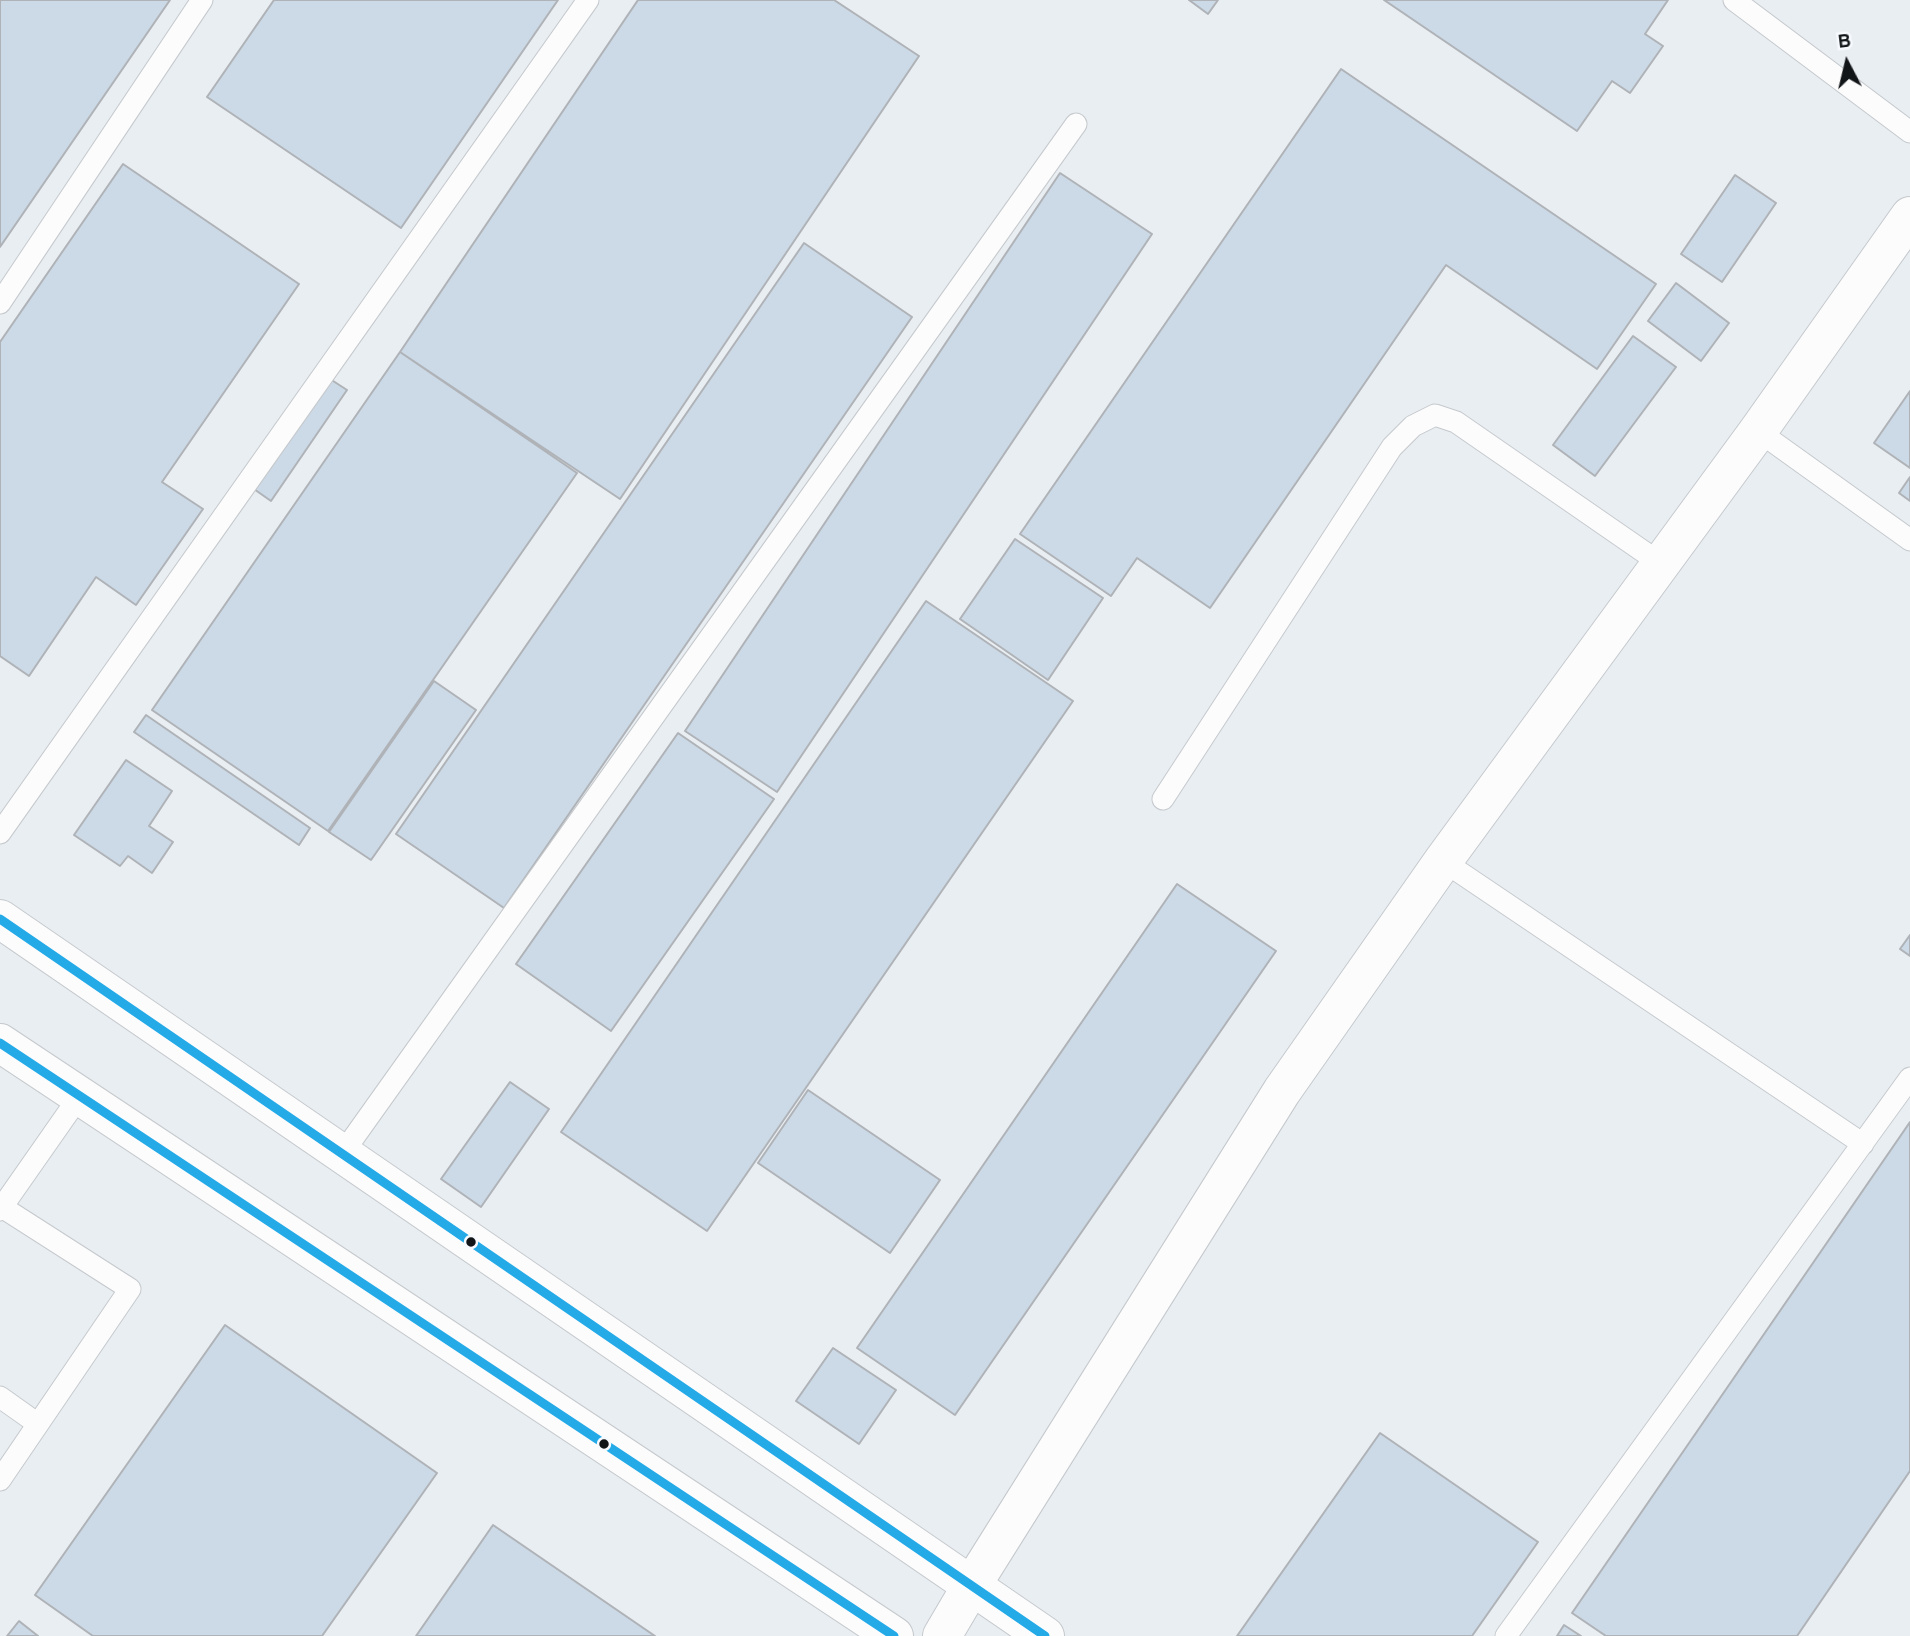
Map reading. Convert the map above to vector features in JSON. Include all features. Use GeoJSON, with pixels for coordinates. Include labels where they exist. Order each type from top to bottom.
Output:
{"type":"FeatureCollection","features":[{"type":"Feature","properties":{"kind":"street"},"geometry":{"type":"LineString","coordinates":[[942,1636],[1282,1091],[1443,861],[1758,431],[1910,216]]}},
{"type":"Feature","properties":{"kind":"street"},"geometry":{"type":"LineString","coordinates":[[0,919],[1045,1636]]}},
{"type":"Feature","properties":{"kind":"street"},"geometry":{"type":"LineString","coordinates":[[0,1043],[894,1636]]}},
{"type":"Feature","properties":{"kind":"lane"},"geometry":{"type":"LineString","coordinates":[[0,303],[202,0]]}},
{"type":"Feature","properties":{"kind":"lane"},"geometry":{"type":"LineString","coordinates":[[0,833],[588,0]]}},
{"type":"Feature","properties":{"kind":"lane"},"geometry":{"type":"LineString","coordinates":[[1734,0],[1910,132]]}},
{"type":"Feature","properties":{"kind":"lane"},"geometry":{"type":"LineString","coordinates":[[342,1154],[1076,124]]}},
{"type":"Feature","properties":{"kind":"lane"},"geometry":{"type":"LineString","coordinates":[[1163,799],[1392,447],[1413,426],[1435,415],[1456,422],[1660,563]]}},
{"type":"Feature","properties":{"kind":"lane"},"geometry":{"type":"LineString","coordinates":[[1758,431],[1910,540]]}},
{"type":"Feature","properties":{"kind":"lane"},"geometry":{"type":"LineString","coordinates":[[1443,861],[1863,1144]]}},
{"type":"Feature","properties":{"kind":"lane"},"geometry":{"type":"LineString","coordinates":[[1506,1636],[1910,1078]]}},
{"type":"Feature","properties":{"kind":"lane"},"geometry":{"type":"LineString","coordinates":[[0,1480],[130,1289],[1,1208],[79,1097]]}},
{"type":"Feature","properties":{"kind":"lane"},"geometry":{"type":"LineString","coordinates":[[0,1397],[38,1424]]}},
{"type":"Feature","properties":{"kind":"building"},"geometry":{"type":"Polygon","coordinates":[[[0,0],[170,0],[0,247],[0,0]]]}},
{"type":"Feature","properties":{"kind":"building"},"geometry":{"type":"Polygon","coordinates":[[[274,0],[558,0],[401,228],[207,97],[274,0]]]}},
{"type":"Feature","properties":{"kind":"building"},"geometry":{"type":"Polygon","coordinates":[[[638,0],[834,0],[919,56],[620,499],[400,352],[638,0]]]}},
{"type":"Feature","properties":{"kind":"building"},"geometry":{"type":"Polygon","coordinates":[[[1189,0],[1218,0],[1208,14],[1189,0]]]}},
{"type":"Feature","properties":{"kind":"building"},"geometry":{"type":"Polygon","coordinates":[[[1384,0],[1668,0],[1645,34],[1663,46],[1630,93],[1612,81],[1577,131],[1384,0]]]}},
{"type":"Feature","properties":{"kind":"building"},"geometry":{"type":"Polygon","coordinates":[[[1341,69],[1656,284],[1597,369],[1446,265],[1210,608],[1137,558],[1111,596],[1020,534],[1341,69]]]}},
{"type":"Feature","properties":{"kind":"building"},"geometry":{"type":"Polygon","coordinates":[[[123,164],[299,284],[162,482],[203,509],[136,605],[96,577],[29,676],[0,656],[0,342],[123,164]]]}},
{"type":"Feature","properties":{"kind":"building"},"geometry":{"type":"Polygon","coordinates":[[[1060,173],[1152,234],[777,792],[685,731],[1060,173]]]}},
{"type":"Feature","properties":{"kind":"building"},"geometry":{"type":"Polygon","coordinates":[[[1735,175],[1776,203],[1722,282],[1681,254],[1735,175]]]}},
{"type":"Feature","properties":{"kind":"building"},"geometry":{"type":"Polygon","coordinates":[[[804,243],[912,317],[504,908],[396,834],[804,243]]]}},
{"type":"Feature","properties":{"kind":"building"},"geometry":{"type":"Polygon","coordinates":[[[1676,283],[1729,323],[1701,361],[1648,321],[1676,283]]]}},
{"type":"Feature","properties":{"kind":"building"},"geometry":{"type":"Polygon","coordinates":[[[1633,336],[1676,367],[1595,476],[1553,445],[1633,336]]]}},
{"type":"Feature","properties":{"kind":"building"},"geometry":{"type":"Polygon","coordinates":[[[400,352],[577,473],[328,831],[152,710],[400,352]]]}},
{"type":"Feature","properties":{"kind":"building"},"geometry":{"type":"Polygon","coordinates":[[[327,377],[347,390],[271,501],[251,487],[327,377]]]}},
{"type":"Feature","properties":{"kind":"building"},"geometry":{"type":"Polygon","coordinates":[[[1910,391],[1910,468],[1874,443],[1910,391]]]}},
{"type":"Feature","properties":{"kind":"building"},"geometry":{"type":"Polygon","coordinates":[[[1910,477],[1910,501],[1899,493],[1910,477]]]}},
{"type":"Feature","properties":{"kind":"building"},"geometry":{"type":"Polygon","coordinates":[[[1015,539],[1103,598],[1048,680],[960,619],[1015,539]]]}},
{"type":"Feature","properties":{"kind":"building"},"geometry":{"type":"Polygon","coordinates":[[[926,601],[1073,701],[707,1231],[561,1132],[926,601]]]}},
{"type":"Feature","properties":{"kind":"building"},"geometry":{"type":"Polygon","coordinates":[[[434,681],[476,710],[371,860],[329,832],[434,681]]]}},
{"type":"Feature","properties":{"kind":"building"},"geometry":{"type":"Polygon","coordinates":[[[146,715],[310,828],[299,845],[134,732],[146,715]]]}},
{"type":"Feature","properties":{"kind":"building"},"geometry":{"type":"Polygon","coordinates":[[[678,733],[774,799],[611,1031],[516,964],[678,733]]]}},
{"type":"Feature","properties":{"kind":"building"},"geometry":{"type":"Polygon","coordinates":[[[126,760],[172,791],[149,826],[173,842],[152,873],[128,856],[120,866],[74,835],[126,760]]]}},
{"type":"Feature","properties":{"kind":"building"},"geometry":{"type":"Polygon","coordinates":[[[1177,884],[1276,951],[955,1415],[857,1348],[1177,884]]]}},
{"type":"Feature","properties":{"kind":"building"},"geometry":{"type":"Polygon","coordinates":[[[1910,935],[1910,956],[1900,949],[1910,935]]]}},
{"type":"Feature","properties":{"kind":"building"},"geometry":{"type":"Polygon","coordinates":[[[510,1082],[549,1109],[481,1207],[441,1179],[510,1082]]]}},
{"type":"Feature","properties":{"kind":"building"},"geometry":{"type":"Polygon","coordinates":[[[808,1090],[940,1180],[890,1253],[758,1163],[808,1090]]]}},
{"type":"Feature","properties":{"kind":"building"},"geometry":{"type":"Polygon","coordinates":[[[1910,1122],[1910,1471],[1797,1636],[1606,1636],[1572,1613],[1910,1122]]]}},
{"type":"Feature","properties":{"kind":"building"},"geometry":{"type":"Polygon","coordinates":[[[225,1325],[437,1473],[322,1636],[93,1636],[35,1595],[225,1325]]]}},
{"type":"Feature","properties":{"kind":"building"},"geometry":{"type":"Polygon","coordinates":[[[833,1348],[896,1390],[859,1444],[796,1401],[833,1348]]]}},
{"type":"Feature","properties":{"kind":"building"},"geometry":{"type":"Polygon","coordinates":[[[1380,1433],[1538,1542],[1472,1636],[1237,1636],[1380,1433]]]}},
{"type":"Feature","properties":{"kind":"building"},"geometry":{"type":"Polygon","coordinates":[[[493,1525],[655,1636],[416,1636],[493,1525]]]}},
{"type":"Feature","properties":{"kind":"building"},"geometry":{"type":"Polygon","coordinates":[[[19,1621],[38,1636],[7,1636],[19,1621]]]}},
{"type":"Feature","properties":{"kind":"building"},"geometry":{"type":"Polygon","coordinates":[[[1564,1625],[1581,1636],[1557,1636],[1564,1625]]]}},
{"type":"Feature","properties":{"kind":"transit line"},"geometry":{"type":"LineString","coordinates":[[0,919],[1045,1636]]}},
{"type":"Feature","properties":{"kind":"transit line"},"geometry":{"type":"LineString","coordinates":[[0,1043],[894,1636]]}}]}
